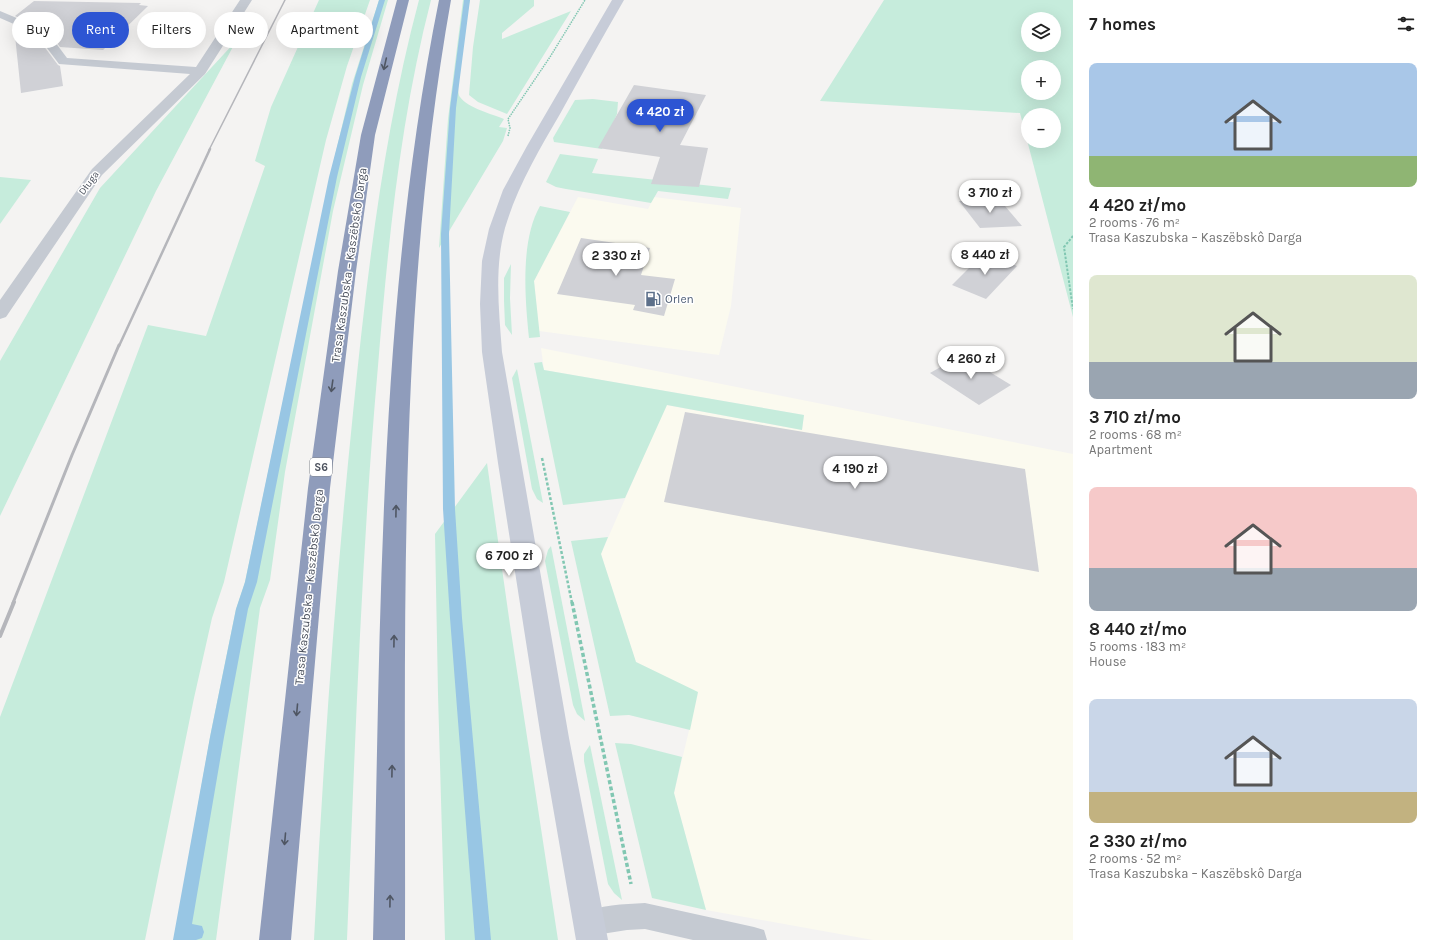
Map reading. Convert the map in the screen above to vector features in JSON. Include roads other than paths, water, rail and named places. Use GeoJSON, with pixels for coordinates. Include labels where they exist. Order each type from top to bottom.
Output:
{"type":"FeatureCollection","features":[{"type":"Feature","properties":{"kind":"highway","name":"Trasa Kaszubska – Kaszëbskô Darga"},"geometry":{"type":"LineString","coordinates":[[275,940],[318,488],[347,271],[368,135],[387,56],[403,0]]}},
{"type":"Feature","properties":{"kind":"highway"},"geometry":{"type":"LineString","coordinates":[[389,940],[397,467],[408,271],[423,130],[434,53],[445,0]]}},
{"type":"Feature","properties":{"kind":"street","name":"Długa"},"geometry":{"type":"LineString","coordinates":[[0,313],[96,172],[200,71],[246,0]]}},
{"type":"Feature","properties":{"kind":"street"},"geometry":{"type":"LineString","coordinates":[[591,932],[527,573],[492,352],[489,304],[491,260],[497,229],[511,190],[526,160],[618,0]]}},
{"type":"Feature","properties":{"kind":"street"},"geometry":{"type":"LineString","coordinates":[[0,14],[27,26],[45,37],[63,61],[200,71]]}},
{"type":"Feature","properties":{"kind":"lane"},"geometry":{"type":"LineString","coordinates":[[591,932],[638,916],[652,917],[754,940]]}},
{"type":"Feature","properties":{"kind":"waterway"},"geometry":{"type":"LineString","coordinates":[[182,933],[217,737],[242,609],[251,582],[333,177],[358,77],[382,0]]}},
{"type":"Feature","properties":{"kind":"waterway"},"geometry":{"type":"LineString","coordinates":[[467,0],[453,108],[445,234],[449,509],[456,618],[483,940]]}},
{"type":"Feature","properties":{"kind":"waterway"},"geometry":{"type":"LineString","coordinates":[[182,933],[196,932]]}},
{"type":"Feature","properties":{"kind":"waterway"},"geometry":{"type":"LineString","coordinates":[[181,940],[182,933]]}},
{"type":"Feature","properties":{"kind":"railway"},"geometry":{"type":"LineString","coordinates":[[209,150],[285,0]]}},
{"type":"Feature","properties":{"kind":"railway"},"geometry":{"type":"LineString","coordinates":[[119,346],[210,149]]}},
{"type":"Feature","properties":{"kind":"railway"},"geometry":{"type":"LineString","coordinates":[[13,603],[72,455],[119,345]]}},
{"type":"Feature","properties":{"kind":"railway"},"geometry":{"type":"LineString","coordinates":[[0,636],[14,602]]}},
{"type":"Feature","properties":{"kind":"place","name":"Orlen"},"geometry":{"type":"Point","coordinates":[653,299]}}]}
